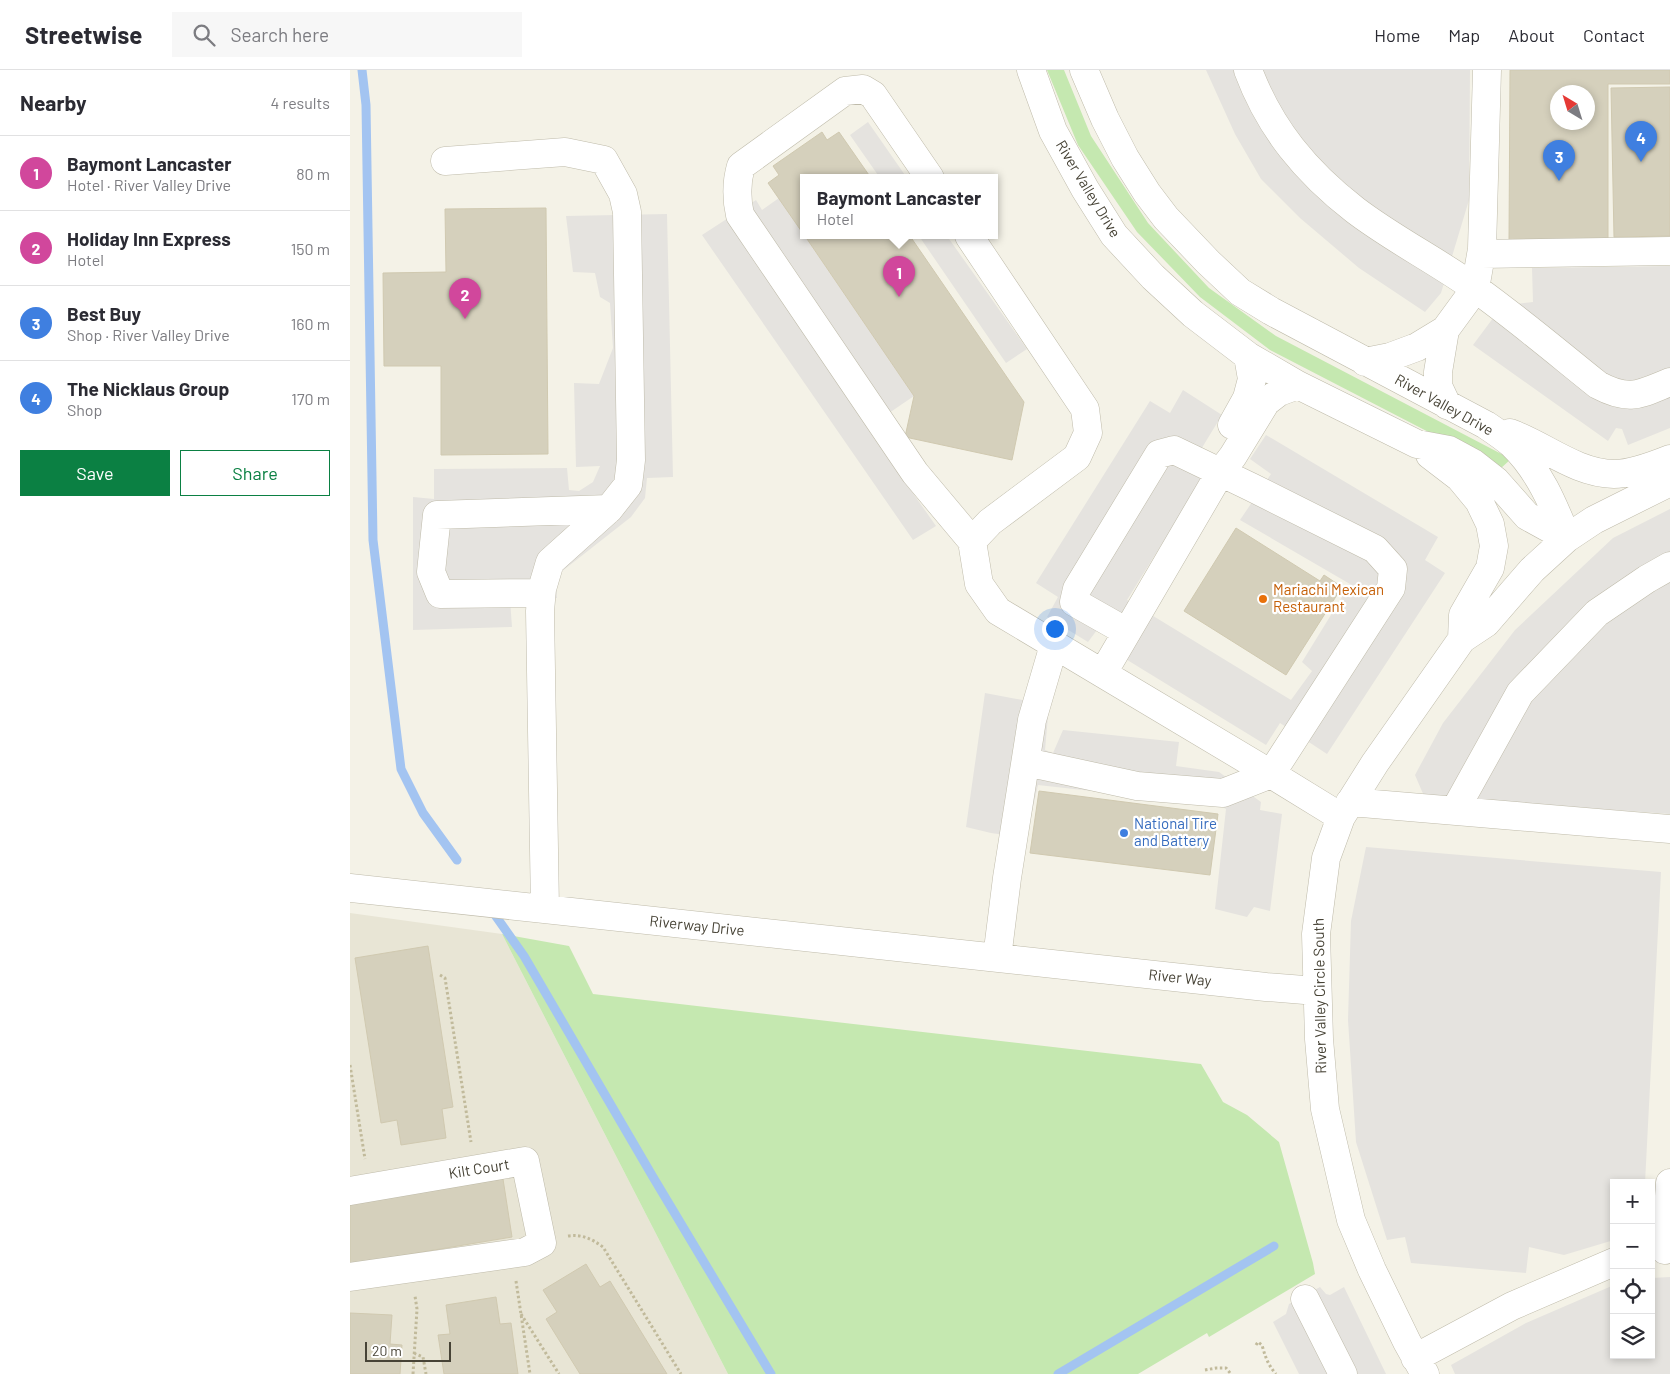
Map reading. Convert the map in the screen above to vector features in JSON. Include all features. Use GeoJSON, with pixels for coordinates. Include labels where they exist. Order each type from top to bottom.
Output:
{"type":"FeatureCollection","features":[{"type":"Feature","properties":{"kind":"street","name":"River Valley Drive"},"geometry":{"type":"LineString","coordinates":[[1031,70],[1053,131],[1085,189],[1114,235],[1153,277],[1193,314],[1248,356],[1298,385],[1417,444],[1449,450],[1473,463],[1496,481],[1527,516],[1567,538]]}},
{"type":"Feature","properties":{"kind":"street","name":"River Valley Drive"},"geometry":{"type":"LineString","coordinates":[[1084,70],[1109,127],[1125,158],[1147,193],[1166,218],[1208,262],[1240,292],[1271,311],[1486,425],[1511,443],[1529,462],[1552,501],[1567,538]]}},
{"type":"Feature","properties":{"kind":"street"},"geometry":{"type":"LineString","coordinates":[[1248,70],[1258,95],[1286,142],[1318,179],[1356,211],[1475,289],[1598,386],[1618,394],[1631,396],[1670,382]]}},
{"type":"Feature","properties":{"kind":"street"},"geometry":{"type":"LineString","coordinates":[[1365,362],[1390,357],[1417,347],[1445,330],[1475,289],[1482,254],[1487,70]]}},
{"type":"Feature","properties":{"kind":"street"},"geometry":{"type":"LineString","coordinates":[[927,174],[873,95],[863,89],[845,91],[741,166],[736,182],[737,199],[740,215],[915,473],[972,541],[979,584],[998,611],[1271,774],[1345,809],[1455,810],[1670,829]]}},
{"type":"Feature","properties":{"kind":"street"},"geometry":{"type":"LineString","coordinates":[[445,161],[564,152],[604,160],[623,194],[627,212],[631,460],[628,485],[609,509],[550,562],[541,593],[545,910]]}},
{"type":"Feature","properties":{"kind":"street"},"geometry":{"type":"LineString","coordinates":[[971,239],[1085,409],[1088,433],[1077,457],[990,522],[972,541]]}},
{"type":"Feature","properties":{"kind":"street"},"geometry":{"type":"LineString","coordinates":[[1482,254],[1670,251]]}},
{"type":"Feature","properties":{"kind":"street"},"geometry":{"type":"LineString","coordinates":[[1445,330],[1438,386],[1447,405]]}},
{"type":"Feature","properties":{"kind":"street"},"geometry":{"type":"LineString","coordinates":[[1220,474],[1219,448],[1248,398],[1252,379],[1248,356]]}},
{"type":"Feature","properties":{"kind":"street"},"geometry":{"type":"LineString","coordinates":[[1103,673],[1220,474],[1234,456],[1266,402],[1278,392],[1298,385]]}},
{"type":"Feature","properties":{"kind":"street"},"geometry":{"type":"LineString","coordinates":[[1486,425],[1518,436],[1573,464],[1614,474],[1642,469],[1670,459]]}},
{"type":"Feature","properties":{"kind":"street"},"geometry":{"type":"LineString","coordinates":[[1417,444],[1460,478],[1479,501],[1490,524],[1494,546],[1490,568],[1463,615],[1462,639]]}},
{"type":"Feature","properties":{"kind":"street"},"geometry":{"type":"LineString","coordinates":[[1026,762],[1137,786],[1223,793],[1271,774],[1391,588],[1393,569],[1375,549],[1174,450],[1159,454],[1077,589],[1074,602],[1127,632]]}},
{"type":"Feature","properties":{"kind":"street","name":"River Valley Circle South"},"geometry":{"type":"LineString","coordinates":[[1420,1366],[1372,1270],[1351,1220],[1325,1109],[1319,1039],[1316,934],[1326,858],[1345,809],[1462,639],[1486,623],[1532,570],[1567,538],[1602,515],[1670,482]]}},
{"type":"Feature","properties":{"kind":"street"},"geometry":{"type":"LineString","coordinates":[[541,593],[440,594],[431,572],[437,515],[609,509]]}},
{"type":"Feature","properties":{"kind":"street"},"geometry":{"type":"LineString","coordinates":[[1455,810],[1520,693],[1597,614],[1647,579],[1670,566]]}},
{"type":"Feature","properties":{"kind":"street"},"geometry":{"type":"LineString","coordinates":[[997,958],[1007,878],[1032,720],[1054,645]]}},
{"type":"Feature","properties":{"kind":"street","name":"Riverway Drive"},"geometry":{"type":"LineString","coordinates":[[350,888],[1043,962]]}},
{"type":"Feature","properties":{"kind":"street","name":"River Way"},"geometry":{"type":"LineString","coordinates":[[1043,962],[1317,991]]}},
{"type":"Feature","properties":{"kind":"street","name":"Kilt Court"},"geometry":{"type":"LineString","coordinates":[[360,1189],[525,1161],[542,1243]]}},
{"type":"Feature","properties":{"kind":"street"},"geometry":{"type":"LineString","coordinates":[[1662,1251],[1670,1183]]}},
{"type":"Feature","properties":{"kind":"street"},"geometry":{"type":"LineString","coordinates":[[350,1277],[525,1252],[542,1243]]}},
{"type":"Feature","properties":{"kind":"street"},"geometry":{"type":"LineString","coordinates":[[1420,1366],[1512,1306],[1610,1264]]}},
{"type":"Feature","properties":{"kind":"street"},"geometry":{"type":"LineString","coordinates":[[1305,1299],[1343,1374]]}},
{"type":"Feature","properties":{"kind":"path"},"geometry":{"type":"LineString","coordinates":[[440,975],[445,978],[476,1170]]}},
{"type":"Feature","properties":{"kind":"path"},"geometry":{"type":"LineString","coordinates":[[350,1065],[360,1189]]}},
{"type":"Feature","properties":{"kind":"path"},"geometry":{"type":"LineString","coordinates":[[542,1243],[576,1235],[590,1238],[603,1247],[680,1374]]}},
{"type":"Feature","properties":{"kind":"path"},"geometry":{"type":"LineString","coordinates":[[512,1254],[530,1374]]}},
{"type":"Feature","properties":{"kind":"path"},"geometry":{"type":"LineString","coordinates":[[412,1268],[417,1309],[413,1374]]}},
{"type":"Feature","properties":{"kind":"path"},"geometry":{"type":"LineString","coordinates":[[521,1314],[559,1374]]}},
{"type":"Feature","properties":{"kind":"path"},"geometry":{"type":"LineString","coordinates":[[1256,1345],[1258,1342],[1262,1345],[1266,1358],[1276,1374]]}},
{"type":"Feature","properties":{"kind":"path"},"geometry":{"type":"LineString","coordinates":[[414,1352],[423,1357],[426,1374]]}},
{"type":"Feature","properties":{"kind":"path"},"geometry":{"type":"LineString","coordinates":[[1205,1370],[1226,1368],[1231,1374]]}},
{"type":"Feature","properties":{"kind":"shaded area"},"geometry":{"type":"Polygon","coordinates":[[[1206,70],[1470,70],[1469,200],[1441,293],[1425,312],[1359,268],[1300,218],[1261,179],[1235,134],[1206,70]]]}},
{"type":"Feature","properties":{"kind":"shaded area"},"geometry":{"type":"Polygon","coordinates":[[[868,122],[904,174],[877,174],[850,135],[868,122]]]}},
{"type":"Feature","properties":{"kind":"shaded area"},"geometry":{"type":"Polygon","coordinates":[[[779,198],[800,229],[800,239],[807,239],[914,396],[867,428],[936,526],[913,540],[702,235],[756,200],[762,210],[779,198]]]}},
{"type":"Feature","properties":{"kind":"shaded area"},"geometry":{"type":"Polygon","coordinates":[[[667,214],[673,477],[647,478],[645,498],[631,517],[556,576],[557,598],[510,600],[512,627],[413,630],[413,497],[434,499],[434,469],[567,468],[569,490],[579,491],[593,482],[600,466],[576,467],[574,383],[599,384],[613,348],[610,303],[600,297],[595,273],[573,272],[566,216],[667,214]]]}},
{"type":"Feature","properties":{"kind":"shaded area"},"geometry":{"type":"Polygon","coordinates":[[[921,239],[949,239],[1027,349],[1006,363],[921,239]]]}},
{"type":"Feature","properties":{"kind":"shaded area"},"geometry":{"type":"Polygon","coordinates":[[[1670,266],[1670,428],[1628,445],[1622,429],[1616,428],[1608,441],[1473,345],[1508,298],[1516,304],[1533,302],[1532,268],[1670,266]]]}},
{"type":"Feature","properties":{"kind":"shaded area"},"geometry":{"type":"Polygon","coordinates":[[[1183,390],[1222,415],[1192,464],[1206,473],[1127,600],[1291,700],[1312,671],[1302,662],[1350,584],[1240,520],[1271,474],[1250,459],[1266,435],[1438,537],[1425,560],[1445,573],[1327,754],[1280,723],[1266,745],[1124,658],[1100,626],[1088,642],[1047,617],[1058,597],[1036,583],[1150,401],[1170,413],[1183,390]]]}},
{"type":"Feature","properties":{"kind":"shaded area"},"geometry":{"type":"Polygon","coordinates":[[[1670,509],[1670,814],[1424,796],[1415,775],[1443,723],[1515,630],[1613,538],[1670,509]]]}},
{"type":"Feature","properties":{"kind":"shaded area"},"geometry":{"type":"Polygon","coordinates":[[[985,693],[1049,705],[1045,750],[1053,753],[1063,730],[1179,742],[1176,766],[1219,772],[1261,802],[1260,810],[1282,814],[1270,911],[1254,907],[1247,917],[1215,909],[1226,809],[1219,805],[1038,785],[1026,838],[966,827],[985,693]]]}},
{"type":"Feature","properties":{"kind":"shaded area"},"geometry":{"type":"Polygon","coordinates":[[[1366,847],[1661,872],[1645,1179],[1610,1179],[1610,1241],[1564,1255],[1529,1247],[1526,1273],[1411,1263],[1405,1237],[1387,1240],[1356,1142],[1348,1020],[1351,921],[1366,847]]]}},
{"type":"Feature","properties":{"kind":"shaded area"},"geometry":{"type":"Polygon","coordinates":[[[350,913],[502,934],[728,1374],[350,1374],[350,913]]]}},
{"type":"Feature","properties":{"kind":"shaded area"},"geometry":{"type":"Polygon","coordinates":[[[1670,1277],[1670,1374],[1455,1374],[1451,1365],[1526,1323],[1610,1287],[1610,1359],[1655,1359],[1655,1278],[1670,1277]]]}},
{"type":"Feature","properties":{"kind":"shaded area"},"geometry":{"type":"Polygon","coordinates":[[[1320,1287],[1326,1294],[1330,1295],[1344,1287],[1386,1374],[1299,1374],[1273,1322],[1286,1314],[1289,1304],[1320,1287]]]}},
{"type":"Feature","properties":{"kind":"green space"},"geometry":{"type":"Polygon","coordinates":[[[1047,70],[1064,70],[1091,136],[1148,223],[1209,288],[1276,336],[1511,459],[1500,469],[1270,350],[1200,297],[1137,232],[1078,145],[1047,70]]]}},
{"type":"Feature","properties":{"kind":"green space"},"geometry":{"type":"Polygon","coordinates":[[[502,934],[569,946],[593,994],[1201,1064],[1223,1102],[1247,1115],[1279,1142],[1315,1274],[1209,1337],[1207,1333],[1138,1374],[728,1374],[502,934]]]}},
{"type":"Feature","properties":{"kind":"building"},"geometry":{"type":"Polygon","coordinates":[[[1510,70],[1670,70],[1670,84],[1608,84],[1608,240],[1509,240],[1510,70]]]}},
{"type":"Feature","properties":{"kind":"building"},"geometry":{"type":"Polygon","coordinates":[[[1670,87],[1670,236],[1614,237],[1611,88],[1670,87]]]}},
{"type":"Feature","properties":{"kind":"building"},"geometry":{"type":"Polygon","coordinates":[[[822,132],[827,140],[839,132],[868,174],[800,174],[800,229],[768,183],[779,175],[773,166],[822,132]]]}},
{"type":"Feature","properties":{"kind":"building"},"geometry":{"type":"Polygon","coordinates":[[[546,208],[548,454],[441,455],[441,366],[384,366],[383,273],[446,272],[445,209],[546,208]]]}},
{"type":"Feature","properties":{"kind":"building"},"geometry":{"type":"Polygon","coordinates":[[[807,239],[912,239],[1024,402],[1012,460],[905,437],[914,396],[807,239]]]}},
{"type":"Feature","properties":{"kind":"building","name":"Mariachi Mexican Restaurant"},"geometry":{"type":"Polygon","coordinates":[[[1236,528],[1320,581],[1324,575],[1342,587],[1286,675],[1184,611],[1236,528]]]}},
{"type":"Feature","properties":{"kind":"building","name":"National Tire and Battery"},"geometry":{"type":"Polygon","coordinates":[[[1039,791],[1218,814],[1210,875],[1030,853],[1039,791]]]}},
{"type":"Feature","properties":{"kind":"building"},"geometry":{"type":"Polygon","coordinates":[[[428,946],[453,1107],[442,1109],[446,1138],[401,1145],[397,1120],[381,1123],[355,958],[428,946]]]}},
{"type":"Feature","properties":{"kind":"building"},"geometry":{"type":"Polygon","coordinates":[[[503,1179],[512,1237],[350,1264],[350,1204],[503,1179]]]}},
{"type":"Feature","properties":{"kind":"building"},"geometry":{"type":"Polygon","coordinates":[[[586,1264],[600,1287],[610,1281],[667,1374],[580,1374],[546,1319],[557,1312],[543,1290],[586,1264]]]}},
{"type":"Feature","properties":{"kind":"building"},"geometry":{"type":"Polygon","coordinates":[[[496,1297],[500,1324],[511,1323],[518,1374],[444,1374],[438,1335],[450,1334],[446,1305],[496,1297]]]}},
{"type":"Feature","properties":{"kind":"building"},"geometry":{"type":"Polygon","coordinates":[[[350,1313],[392,1315],[390,1344],[402,1345],[400,1374],[350,1374],[350,1313]]]}},
{"type":"Feature","properties":{"kind":"waterway"},"geometry":{"type":"LineString","coordinates":[[362,70],[366,105],[373,540],[401,769],[423,813],[457,860]]}},
{"type":"Feature","properties":{"kind":"waterway"},"geometry":{"type":"LineString","coordinates":[[490,908],[524,956],[771,1374]]}},
{"type":"Feature","properties":{"kind":"waterway"},"geometry":{"type":"LineString","coordinates":[[1058,1374],[1274,1246]]}},
{"type":"Feature","properties":{"kind":"place","name":"The Nicklaus Group"},"geometry":{"type":"Point","coordinates":[1641,162]}},
{"type":"Feature","properties":{"kind":"place","name":"Best Buy"},"geometry":{"type":"Point","coordinates":[1559,181]}},
{"type":"Feature","properties":{"kind":"place","name":"Baymont Lancaster"},"geometry":{"type":"Point","coordinates":[899,297]}},
{"type":"Feature","properties":{"kind":"place","name":"Holiday Inn Express"},"geometry":{"type":"Point","coordinates":[465,319]}},
{"type":"Feature","properties":{"kind":"place","name":"Mariachi Mexican Restaurant"},"geometry":{"type":"Point","coordinates":[1263,599]}},
{"type":"Feature","properties":{"kind":"place","name":"National Tire and Battery"},"geometry":{"type":"Point","coordinates":[1124,833]}}]}
